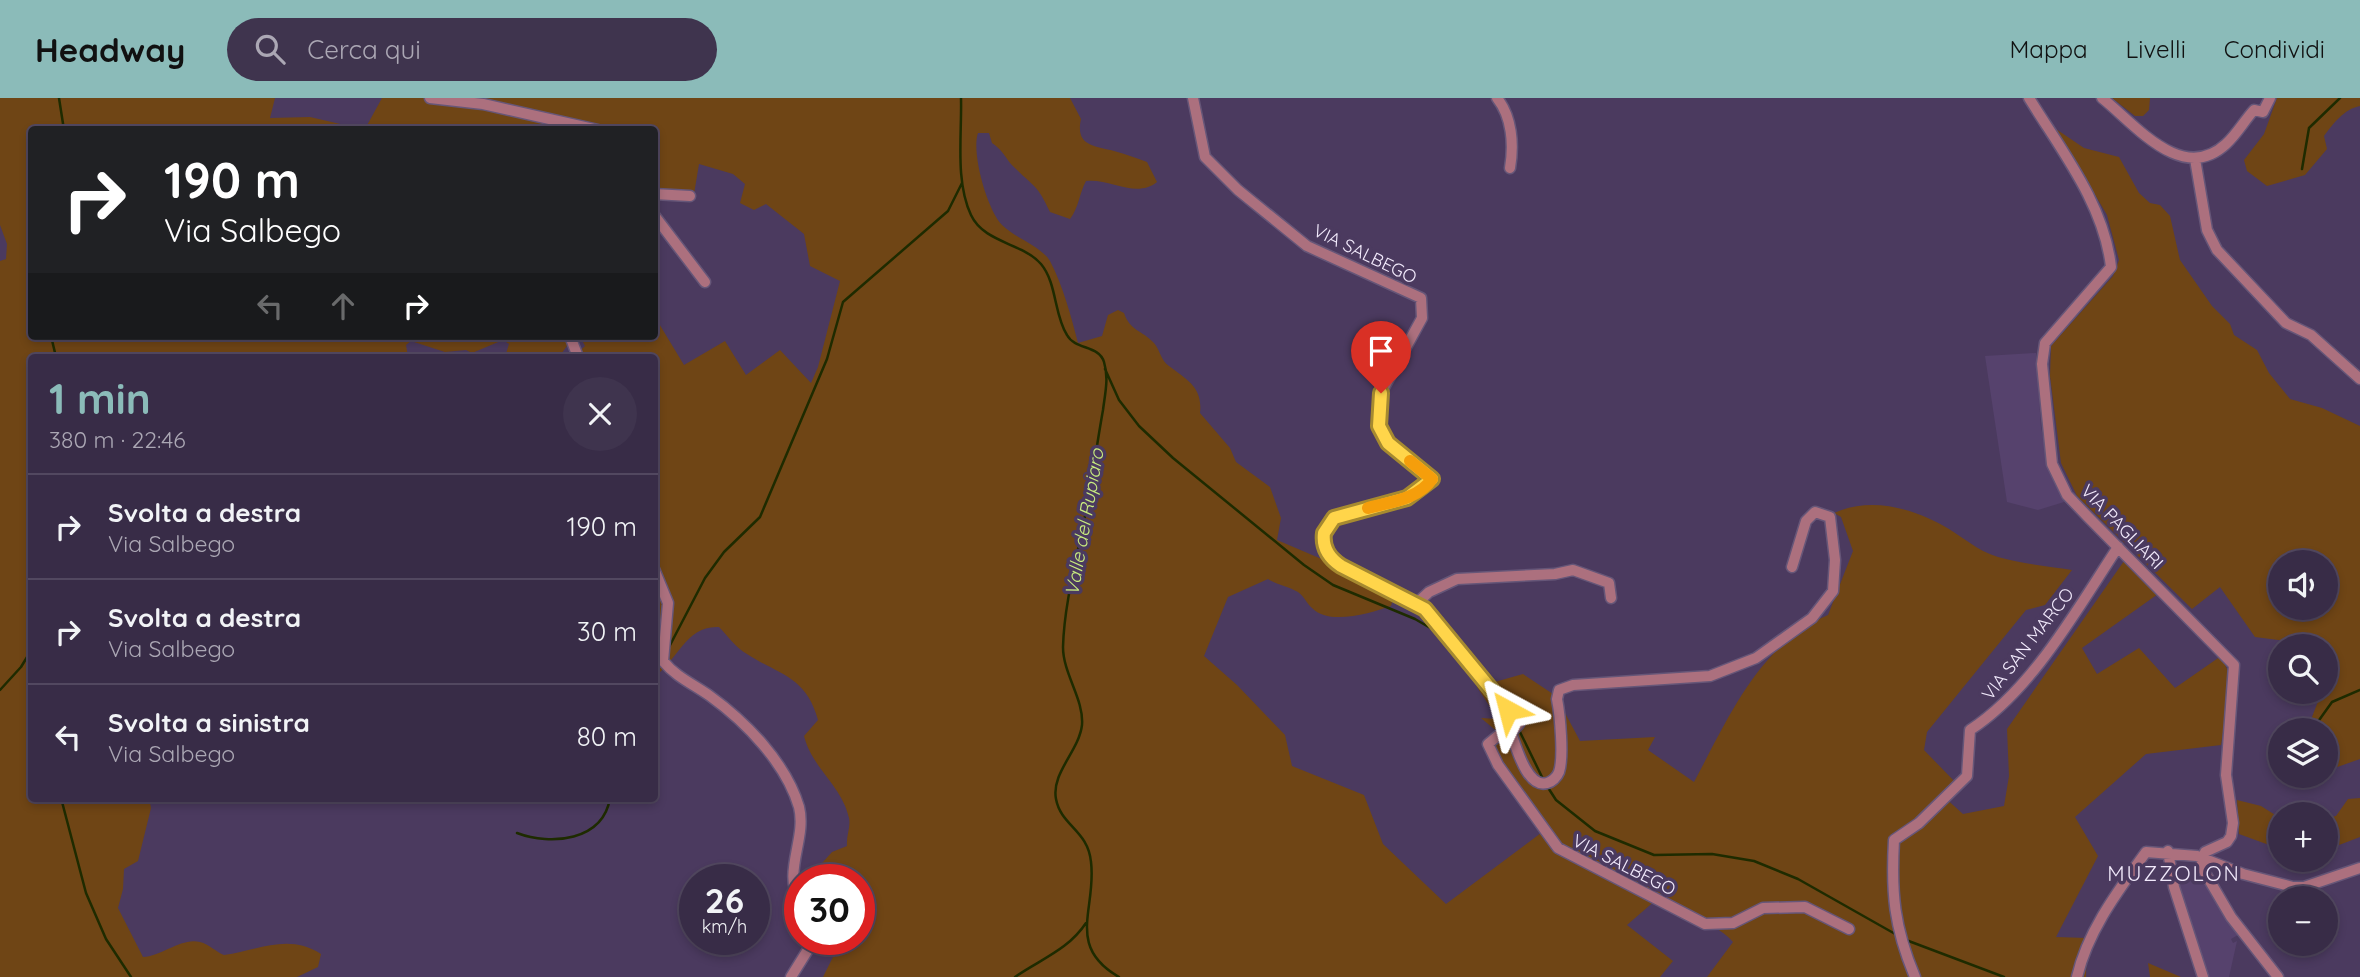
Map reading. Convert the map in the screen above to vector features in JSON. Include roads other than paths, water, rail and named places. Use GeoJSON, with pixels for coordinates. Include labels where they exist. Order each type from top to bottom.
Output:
{"type":"FeatureCollection","features":[{"type":"Feature","properties":{"kind":"street"},"geometry":{"type":"LineString","coordinates":[[430,98],[483,104],[580,126]]}},
{"type":"Feature","properties":{"kind":"street","name":"VIA SALBEGO"},"geometry":{"type":"LineString","coordinates":[[1193,98],[1205,157],[1238,190],[1307,246],[1421,298],[1422,318],[1381,393],[1379,426],[1388,443],[1432,479],[1407,498],[1334,518],[1324,540],[1331,560],[1425,609],[1458,647],[1515,729],[1500,734],[1488,744],[1498,765],[1558,848],[1705,924],[1733,923],[1763,908],[1805,907],[1849,929]]}},
{"type":"Feature","properties":{"kind":"street"},"geometry":{"type":"LineString","coordinates":[[1497,98],[1503,106],[1510,130],[1510,168]]}},
{"type":"Feature","properties":{"kind":"street","name":"VIA PAGLIARI"},"geometry":{"type":"LineString","coordinates":[[2029,98],[2085,190],[2103,231],[2111,267],[2045,343],[2042,364],[2049,452],[2067,495],[2234,665],[2226,775],[2231,836],[2227,842],[2203,855]]}},
{"type":"Feature","properties":{"kind":"street"},"geometry":{"type":"LineString","coordinates":[[2102,98],[2143,136],[2168,152],[2194,159],[2225,146],[2254,110],[2263,112],[2270,98]]}},
{"type":"Feature","properties":{"kind":"street"},"geometry":{"type":"LineString","coordinates":[[2194,159],[2207,229],[2217,250],[2286,323],[2311,335],[2360,379]]}},
{"type":"Feature","properties":{"kind":"street"},"geometry":{"type":"LineString","coordinates":[[658,194],[690,197]]}},
{"type":"Feature","properties":{"kind":"street"},"geometry":{"type":"LineString","coordinates":[[658,220],[705,282]]}},
{"type":"Feature","properties":{"kind":"street"},"geometry":{"type":"LineString","coordinates":[[1515,729],[1522,762],[1534,781],[1547,783],[1559,771],[1559,690],[1573,685],[1710,676],[1756,658],[1812,618],[1833,591],[1835,560],[1830,517],[1815,512],[1806,521],[1793,567]]}},
{"type":"Feature","properties":{"kind":"street","name":"VIA SAN MARCO"},"geometry":{"type":"LineString","coordinates":[[1915,977],[1901,938],[1891,893],[1894,840],[1919,823],[1967,776],[1970,730],[1993,715],[2025,680],[2118,547]]}},
{"type":"Feature","properties":{"kind":"street"},"geometry":{"type":"LineString","coordinates":[[1416,604],[1429,592],[1457,579],[1555,575],[1573,570],[1609,583],[1611,598]]}},
{"type":"Feature","properties":{"kind":"street"},"geometry":{"type":"LineString","coordinates":[[658,579],[668,603],[663,661],[673,673],[732,712],[777,764],[789,784],[799,810],[795,864]]}},
{"type":"Feature","properties":{"kind":"street"},"geometry":{"type":"LineString","coordinates":[[2168,851],[2174,887],[2203,977]]}},
{"type":"Feature","properties":{"kind":"street"},"geometry":{"type":"LineString","coordinates":[[2077,977],[2081,961],[2103,912],[2146,852],[2168,851],[2203,855],[2243,874],[2293,887],[2304,887],[2360,867]]}},
{"type":"Feature","properties":{"kind":"street"},"geometry":{"type":"LineString","coordinates":[[2203,855],[2204,872],[2231,917],[2278,977]]}},
{"type":"Feature","properties":{"kind":"street"},"geometry":{"type":"LineString","coordinates":[[791,977],[805,955]]}},
{"type":"Feature","properties":{"kind":"waterway"},"geometry":{"type":"LineString","coordinates":[[59,98],[63,126]]}},
{"type":"Feature","properties":{"kind":"waterway","name":"Valle del Rupiaro"},"geometry":{"type":"LineString","coordinates":[[961,98],[961,173],[971,215],[985,232],[1024,251],[1041,264],[1050,280],[1067,335],[1075,343],[1097,353],[1104,362],[1106,386],[1103,410],[1068,602],[1063,647],[1066,667],[1080,706],[1082,725],[1076,744],[1061,771],[1056,799],[1063,816],[1080,835],[1089,851],[1092,879],[1088,939],[1093,952],[1103,965],[1119,977]]}},
{"type":"Feature","properties":{"kind":"waterway"},"geometry":{"type":"LineString","coordinates":[[2302,169],[2309,128],[2340,98]]}},
{"type":"Feature","properties":{"kind":"waterway"},"geometry":{"type":"LineString","coordinates":[[668,649],[705,578],[724,552],[760,517],[827,359],[843,302],[948,211],[962,183]]}},
{"type":"Feature","properties":{"kind":"waterway"},"geometry":{"type":"LineString","coordinates":[[52,340],[55,354]]}},
{"type":"Feature","properties":{"kind":"waterway"},"geometry":{"type":"LineString","coordinates":[[1105,369],[1119,400],[1139,426],[1173,458],[1304,565],[1333,585],[1415,619],[1439,633]]}},
{"type":"Feature","properties":{"kind":"waterway"},"geometry":{"type":"LineString","coordinates":[[0,690],[28,656]]}},
{"type":"Feature","properties":{"kind":"waterway"},"geometry":{"type":"LineString","coordinates":[[2321,718],[2332,702],[2360,690]]}},
{"type":"Feature","properties":{"kind":"waterway"},"geometry":{"type":"LineString","coordinates":[[1519,730],[1544,781]]}},
{"type":"Feature","properties":{"kind":"waterway"},"geometry":{"type":"LineString","coordinates":[[1547,786],[1556,800],[1595,831],[1654,855],[1712,854],[1754,861],[1798,879],[1897,935]]}},
{"type":"Feature","properties":{"kind":"waterway"},"geometry":{"type":"LineString","coordinates":[[62,802],[86,893],[106,939],[131,977]]}},
{"type":"Feature","properties":{"kind":"waterway"},"geometry":{"type":"LineString","coordinates":[[517,833],[545,839],[574,836],[597,823],[609,802]]}},
{"type":"Feature","properties":{"kind":"waterway"},"geometry":{"type":"LineString","coordinates":[[1015,977],[1062,947],[1086,923]]}},
{"type":"Feature","properties":{"kind":"waterway"},"geometry":{"type":"LineString","coordinates":[[1906,940],[2004,977]]}},
{"type":"Feature","properties":{"kind":"district","name":"MUZZOLON"},"geometry":{"type":"Point","coordinates":[2174,874]}}]}
